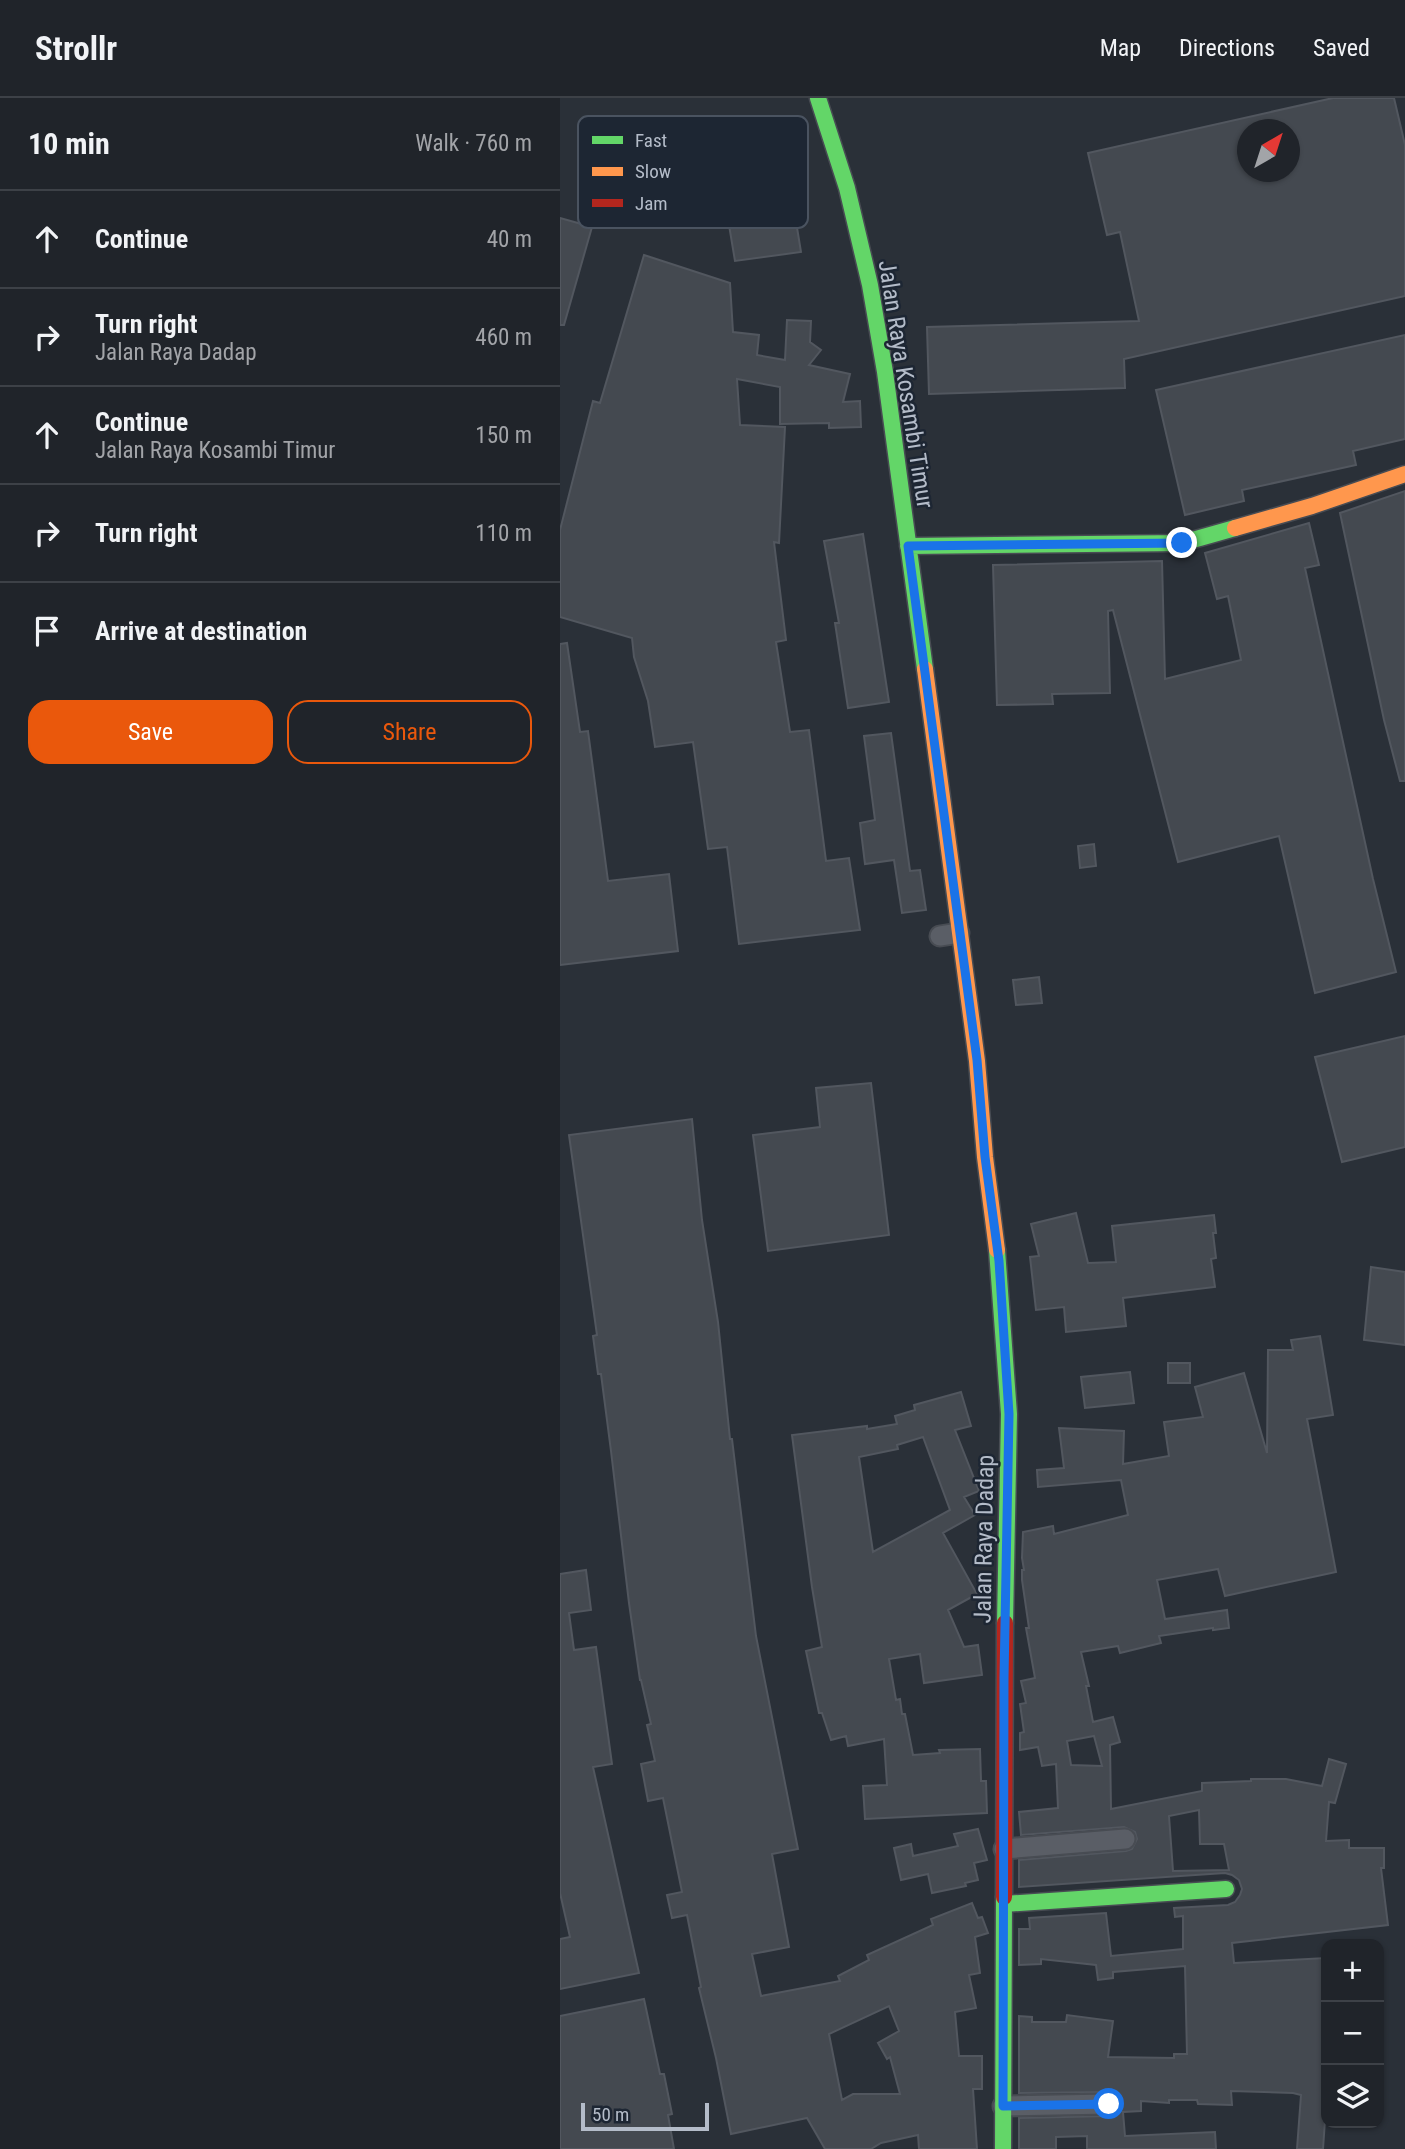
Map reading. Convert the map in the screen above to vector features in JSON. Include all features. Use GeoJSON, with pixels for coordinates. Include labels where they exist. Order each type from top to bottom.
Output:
{"type":"FeatureCollection","features":[{"type":"Feature","properties":{"kind":"main road","name":"Jalan Raya Kosambi Timur"},"geometry":{"type":"LineString","coordinates":[[818,98],[847,188],[870,285],[885,372],[908,546],[950,934]]}},
{"type":"Feature","properties":{"kind":"main road"},"geometry":{"type":"LineString","coordinates":[[908,546],[1182,543],[1312,506],[1405,474]]}},
{"type":"Feature","properties":{"kind":"main road","name":"Jalan Raya Dadap"},"geometry":{"type":"LineString","coordinates":[[950,934],[977,1060],[985,1157],[999,1261],[1009,1414],[1003,2149]]}},
{"type":"Feature","properties":{"kind":"main road"},"geometry":{"type":"LineString","coordinates":[[1004,1904],[1226,1889]]}},
{"type":"Feature","properties":{"kind":"street"},"geometry":{"type":"LineString","coordinates":[[1004,1849],[1125,1839]]}},
{"type":"Feature","properties":{"kind":"street"},"geometry":{"type":"LineString","coordinates":[[1003,2106],[1109,2104]]}},
{"type":"Feature","properties":{"kind":"building"},"geometry":{"type":"Polygon","coordinates":[[[1333,98],[1394,98],[1405,145],[1405,296],[1124,359],[1125,388],[929,394],[927,327],[1139,321],[1120,232],[1107,235],[1088,153],[1237,120],[1237,182],[1300,182],[1300,119],[1239,119],[1333,98]]]}},
{"type":"Feature","properties":{"kind":"building"},"geometry":{"type":"Polygon","coordinates":[[[560,218],[578,223],[578,228],[592,228],[564,325],[560,325],[560,218]]]}},
{"type":"Feature","properties":{"kind":"building"},"geometry":{"type":"Polygon","coordinates":[[[730,228],[797,228],[801,252],[735,261],[730,228]]]}},
{"type":"Feature","properties":{"kind":"building"},"geometry":{"type":"Polygon","coordinates":[[[644,255],[730,283],[733,332],[759,335],[757,355],[785,360],[787,320],[811,321],[810,342],[821,350],[809,365],[850,374],[843,402],[860,401],[861,427],[829,428],[829,423],[780,424],[780,387],[737,379],[740,425],[785,427],[779,543],[774,542],[786,640],[776,642],[790,732],[809,730],[826,861],[849,858],[860,930],[739,944],[727,847],[708,849],[693,742],[655,747],[648,701],[634,657],[632,638],[560,617],[560,530],[593,401],[600,403],[644,255]]]}},
{"type":"Feature","properties":{"kind":"building"},"geometry":{"type":"Polygon","coordinates":[[[1405,335],[1405,439],[1353,451],[1356,465],[1242,490],[1244,501],[1185,515],[1156,390],[1405,335]]]}},
{"type":"Feature","properties":{"kind":"building"},"geometry":{"type":"Polygon","coordinates":[[[1405,491],[1405,781],[1400,781],[1384,720],[1340,513],[1405,491]]]}},
{"type":"Feature","properties":{"kind":"building"},"geometry":{"type":"Polygon","coordinates":[[[1309,523],[1319,565],[1305,568],[1396,972],[1315,993],[1279,836],[1178,862],[1113,610],[1108,611],[1110,693],[1052,694],[1053,704],[997,705],[993,565],[1162,561],[1165,679],[1241,660],[1228,596],[1217,599],[1205,553],[1309,523]]]}},
{"type":"Feature","properties":{"kind":"building"},"geometry":{"type":"Polygon","coordinates":[[[863,534],[889,702],[848,708],[835,623],[839,623],[824,541],[863,534]]]}},
{"type":"Feature","properties":{"kind":"building"},"geometry":{"type":"Polygon","coordinates":[[[567,643],[580,732],[588,731],[608,881],[669,874],[678,951],[560,965],[560,644],[567,643]]]}},
{"type":"Feature","properties":{"kind":"building"},"geometry":{"type":"Polygon","coordinates":[[[891,733],[910,871],[920,870],[926,910],[902,913],[894,860],[865,864],[860,823],[875,820],[864,736],[891,733]]]}},
{"type":"Feature","properties":{"kind":"building"},"geometry":{"type":"Polygon","coordinates":[[[1094,844],[1096,866],[1080,868],[1078,846],[1094,844]]]}},
{"type":"Feature","properties":{"kind":"building"},"geometry":{"type":"Polygon","coordinates":[[[1039,977],[1042,1003],[1016,1005],[1013,980],[1039,977]]]}},
{"type":"Feature","properties":{"kind":"building"},"geometry":{"type":"Polygon","coordinates":[[[1405,1036],[1405,1147],[1342,1162],[1315,1057],[1405,1036]]]}},
{"type":"Feature","properties":{"kind":"building"},"geometry":{"type":"Polygon","coordinates":[[[871,1083],[889,1235],[768,1251],[753,1135],[820,1127],[816,1088],[871,1083]]]}},
{"type":"Feature","properties":{"kind":"building"},"geometry":{"type":"Polygon","coordinates":[[[692,1119],[702,1220],[718,1322],[730,1439],[756,1636],[798,1849],[772,1854],[789,1947],[752,1954],[761,1996],[840,1981],[838,1976],[869,1960],[867,1955],[933,1925],[931,1919],[972,1903],[978,1918],[982,1917],[988,1933],[975,1937],[980,1973],[969,1975],[976,2008],[955,2012],[959,2056],[982,2056],[982,2089],[973,2089],[977,2149],[919,2149],[918,2135],[881,2143],[871,2149],[825,2149],[807,2118],[731,2134],[699,1988],[701,1987],[687,1915],[672,1918],[667,1895],[682,1892],[663,1798],[648,1801],[641,1764],[655,1761],[647,1725],[651,1724],[640,1680],[629,1603],[601,1374],[598,1374],[593,1336],[597,1335],[569,1135],[692,1119]],[[889,2006],[829,2034],[842,2100],[853,2094],[900,2094],[890,2057],[887,2059],[878,2043],[899,2031],[889,2006]]]}},
{"type":"Feature","properties":{"kind":"building"},"geometry":{"type":"Polygon","coordinates":[[[1076,1213],[1088,1263],[1116,1262],[1112,1226],[1214,1215],[1216,1258],[1211,1259],[1215,1287],[1123,1298],[1126,1326],[1066,1332],[1064,1307],[1036,1310],[1030,1257],[1039,1256],[1031,1224],[1076,1213]]]}},
{"type":"Feature","properties":{"kind":"building"},"geometry":{"type":"Polygon","coordinates":[[[1371,1267],[1405,1272],[1405,1345],[1364,1340],[1371,1267]]]}},
{"type":"Feature","properties":{"kind":"building"},"geometry":{"type":"Polygon","coordinates":[[[1320,1336],[1333,1415],[1307,1419],[1336,1572],[1225,1596],[1218,1569],[1157,1580],[1165,1619],[1227,1610],[1229,1628],[1159,1636],[1161,1643],[1120,1653],[1118,1646],[1081,1652],[1089,1686],[1086,1686],[1093,1722],[1113,1717],[1120,1742],[1110,1745],[1111,1809],[1202,1791],[1202,1783],[1286,1779],[1322,1786],[1329,1759],[1346,1764],[1335,1803],[1329,1802],[1326,1841],[1349,1840],[1349,1848],[1384,1848],[1384,1868],[1381,1868],[1388,1925],[1232,1943],[1234,1963],[1321,1958],[1323,2149],[1297,2149],[1301,2095],[1231,2091],[1232,2105],[1198,2104],[1197,2100],[1169,2100],[1169,2103],[1141,2101],[1141,2111],[1123,2112],[1125,2136],[1215,2132],[1216,2149],[1087,2149],[1087,2136],[1056,2137],[1056,2149],[1019,2149],[1019,2118],[1110,2116],[1119,2110],[1121,2104],[1119,2097],[1109,2092],[1019,2093],[1019,2016],[1032,2017],[1032,2022],[1066,2022],[1067,2015],[1113,2021],[1108,2057],[1174,2058],[1174,2054],[1187,2054],[1185,1966],[1113,1972],[1113,1978],[1098,1980],[1096,1965],[1041,1959],[1041,1964],[1019,1965],[1019,1929],[1030,1929],[1029,1918],[1106,1913],[1111,1956],[1183,1949],[1183,1916],[1175,1917],[1174,1908],[1228,1905],[1235,1902],[1242,1889],[1239,1880],[1225,1873],[1019,1887],[1019,1860],[1126,1851],[1132,1849],[1137,1839],[1135,1832],[1124,1827],[1021,1835],[1019,1812],[1058,1808],[1056,1764],[1042,1766],[1038,1747],[1020,1750],[1020,1733],[1024,1732],[1020,1704],[1026,1703],[1021,1681],[1035,1678],[1026,1628],[1029,1628],[1022,1580],[1023,1532],[1053,1526],[1054,1534],[1128,1515],[1121,1480],[1038,1487],[1037,1470],[1064,1468],[1059,1428],[1124,1431],[1123,1464],[1169,1456],[1164,1422],[1203,1417],[1195,1387],[1244,1373],[1267,1453],[1268,1350],[1293,1350],[1291,1340],[1320,1336]],[[1094,1736],[1067,1741],[1071,1765],[1102,1766],[1094,1736]],[[1199,1810],[1169,1816],[1173,1871],[1229,1870],[1224,1844],[1200,1844],[1199,1810]]]}},
{"type":"Feature","properties":{"kind":"building"},"geometry":{"type":"Polygon","coordinates":[[[1168,1363],[1190,1363],[1190,1383],[1168,1383],[1168,1363]]]}},
{"type":"Feature","properties":{"kind":"building"},"geometry":{"type":"Polygon","coordinates":[[[1130,1372],[1134,1403],[1085,1408],[1081,1377],[1130,1372]]]}},
{"type":"Feature","properties":{"kind":"building"},"geometry":{"type":"Polygon","coordinates":[[[961,1392],[971,1426],[955,1430],[979,1491],[964,1497],[975,1515],[943,1533],[977,1594],[948,1610],[964,1647],[978,1645],[982,1675],[924,1683],[920,1654],[889,1659],[896,1700],[900,1699],[902,1714],[905,1714],[913,1755],[940,1753],[939,1750],[980,1749],[981,1781],[986,1781],[987,1813],[865,1819],[863,1786],[887,1785],[884,1739],[848,1746],[846,1736],[831,1740],[822,1713],[819,1713],[806,1651],[822,1647],[792,1435],[897,1424],[895,1416],[915,1410],[914,1405],[961,1392]],[[923,1437],[897,1445],[898,1449],[859,1457],[873,1552],[950,1510],[923,1437]]]}},
{"type":"Feature","properties":{"kind":"building"},"geometry":{"type":"Polygon","coordinates":[[[586,1570],[591,1610],[569,1613],[574,1650],[596,1647],[612,1764],[593,1767],[639,1973],[560,1989],[560,1939],[570,1937],[560,1893],[560,1574],[586,1570]]]}},
{"type":"Feature","properties":{"kind":"building"},"geometry":{"type":"Polygon","coordinates":[[[978,1829],[987,1860],[974,1863],[978,1880],[965,1883],[966,1886],[932,1893],[928,1874],[901,1880],[894,1848],[911,1844],[913,1856],[958,1846],[954,1834],[978,1829]]]}},
{"type":"Feature","properties":{"kind":"building"},"geometry":{"type":"Polygon","coordinates":[[[644,1999],[660,2074],[664,2074],[672,2114],[668,2115],[674,2149],[560,2149],[560,2016],[644,1999]]]}},
{"type":"Feature","properties":{"kind":"traffic: fast"},"geometry":{"type":"LineString","coordinates":[[818,98],[847,188],[870,285],[885,372],[925,669]]}},
{"type":"Feature","properties":{"kind":"traffic: fast"},"geometry":{"type":"LineString","coordinates":[[908,546],[1182,543],[1235,528]]}},
{"type":"Feature","properties":{"kind":"traffic: fast"},"geometry":{"type":"LineString","coordinates":[[997,1250],[1009,1414],[1005,1623]]}},
{"type":"Feature","properties":{"kind":"traffic: fast"},"geometry":{"type":"LineString","coordinates":[[1004,1904],[1226,1889]]}},
{"type":"Feature","properties":{"kind":"traffic: fast"},"geometry":{"type":"LineString","coordinates":[[1003,2149],[1004,1897]]}},
{"type":"Feature","properties":{"kind":"traffic: slow"},"geometry":{"type":"LineString","coordinates":[[1235,528],[1312,506],[1405,474]]}},
{"type":"Feature","properties":{"kind":"traffic: slow"},"geometry":{"type":"LineString","coordinates":[[925,669],[977,1061],[985,1157],[997,1250]]}},
{"type":"Feature","properties":{"kind":"traffic: jam"},"geometry":{"type":"LineString","coordinates":[[1004,1897],[1005,1623]]}},
{"type":"Feature","properties":{"kind":"route"},"geometry":{"type":"LineString","coordinates":[[1109,2104],[1003,2106],[1004,1678],[1009,1414],[999,1261],[985,1157],[977,1060],[908,546],[1182,543]]}}]}
